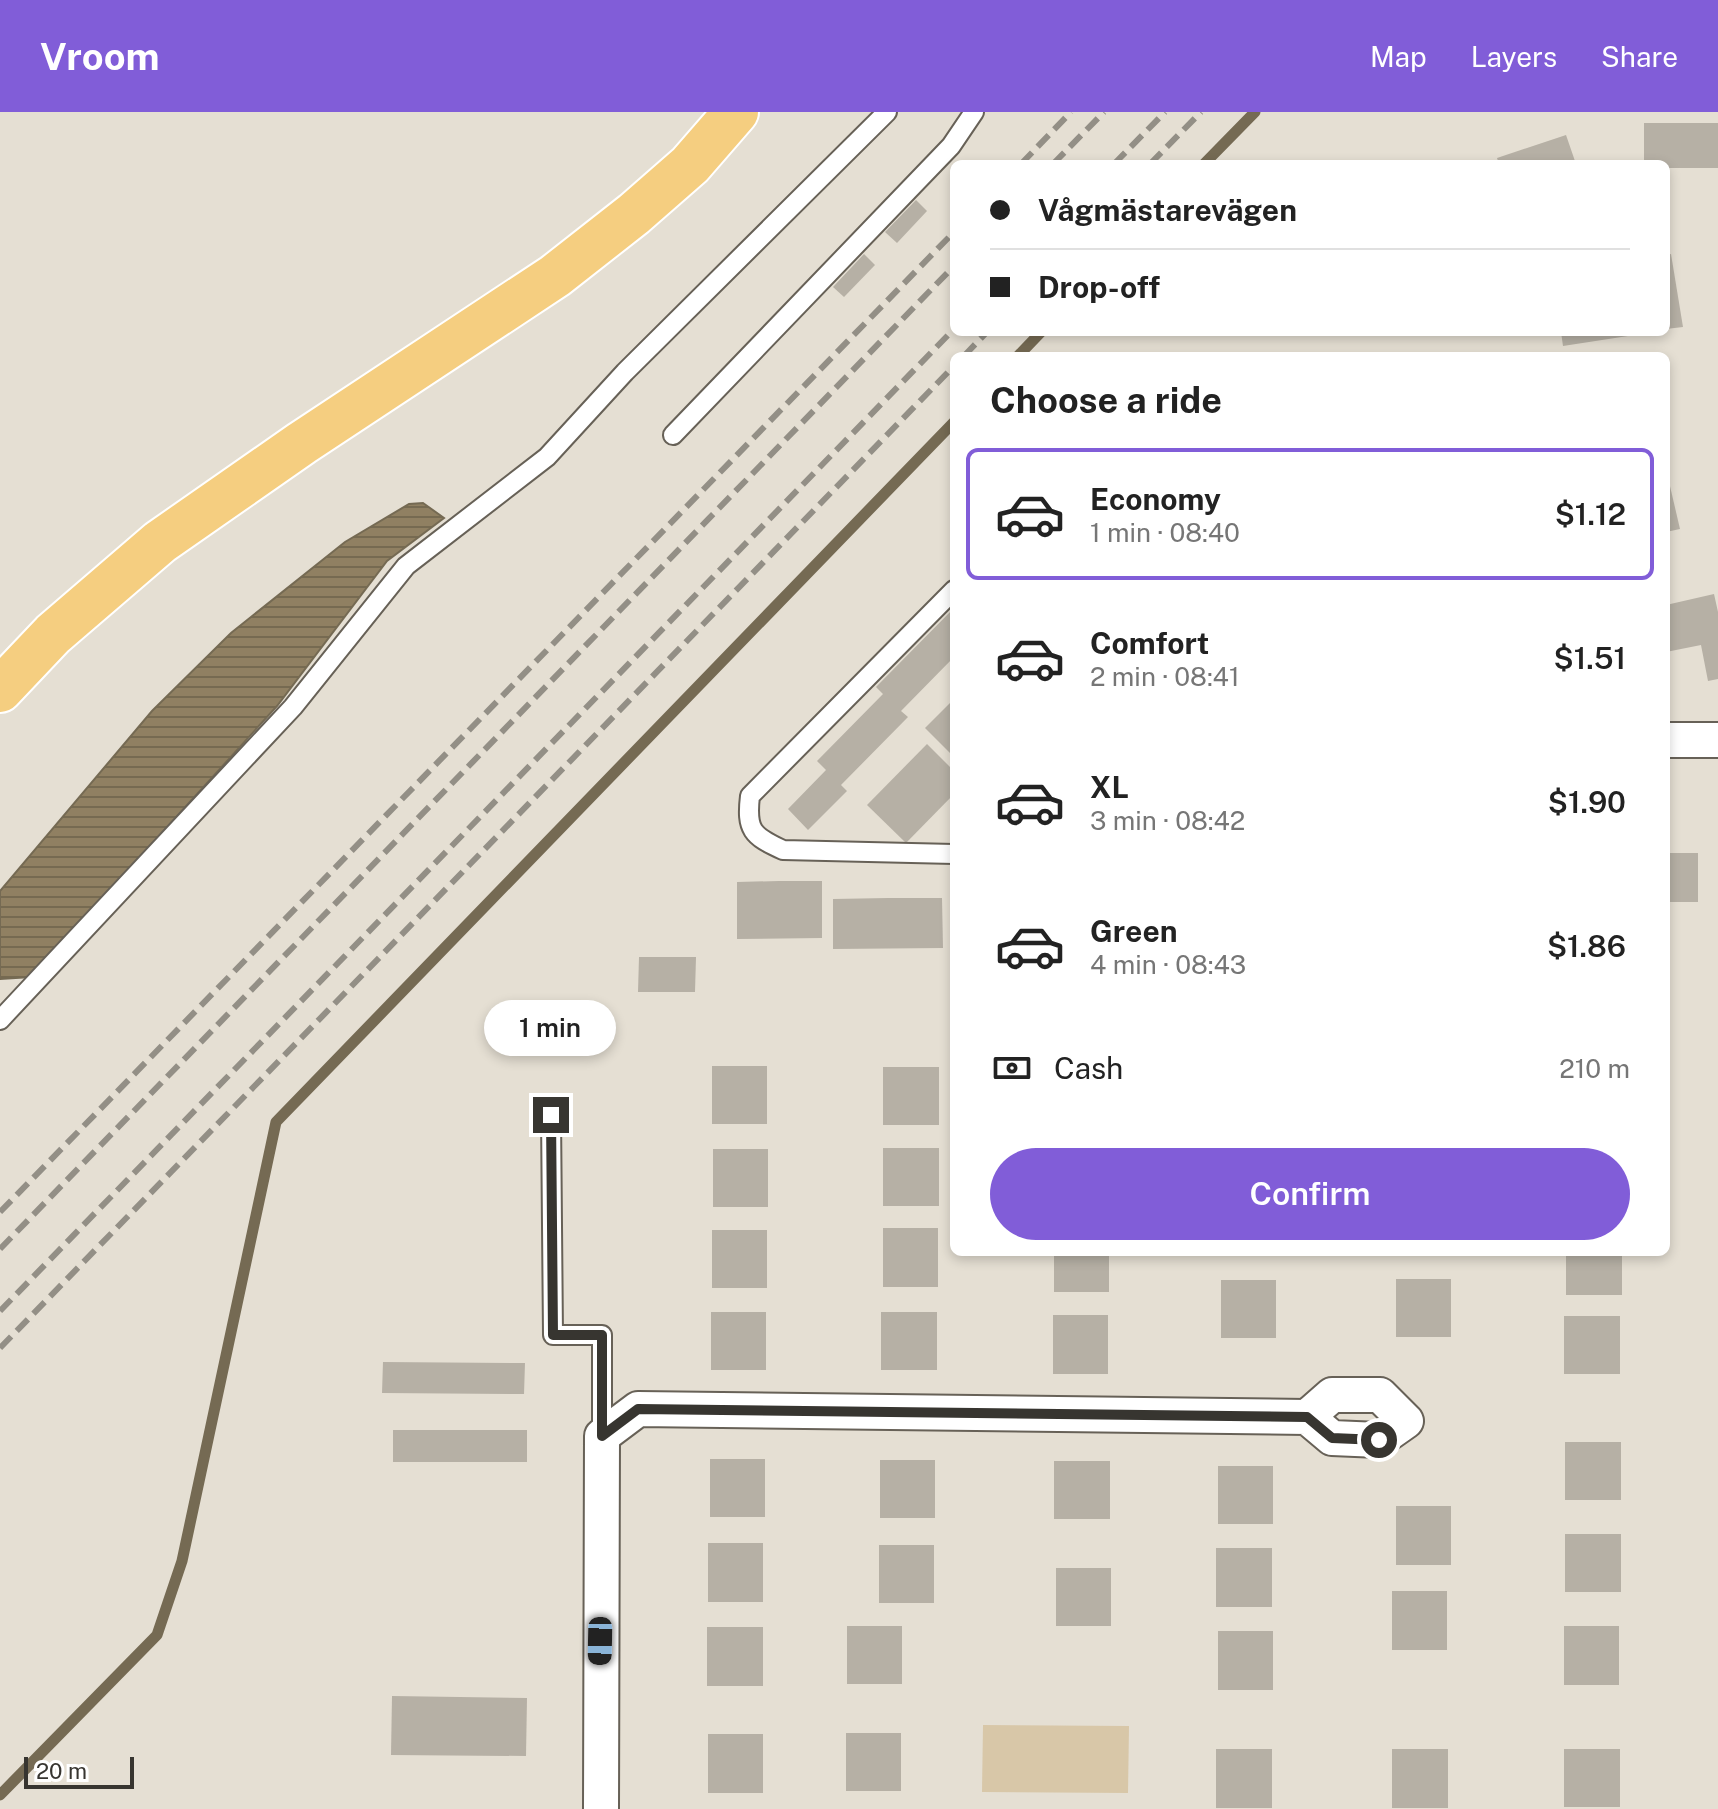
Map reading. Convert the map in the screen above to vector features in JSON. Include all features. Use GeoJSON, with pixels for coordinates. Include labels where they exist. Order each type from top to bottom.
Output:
{"type":"FeatureCollection","features":[{"type":"Feature","properties":{"kind":"highway"},"geometry":{"type":"LineString","coordinates":[[0,690],[53,634],[160,542],[302,443],[555,276],[690,165],[736,112]]}},
{"type":"Feature","properties":{"kind":"street"},"geometry":{"type":"LineString","coordinates":[[1670,740],[1718,740]]}},
{"type":"Feature","properties":{"kind":"street"},"geometry":{"type":"LineString","coordinates":[[601,1809],[602,1436],[638,1409],[1307,1417]]}},
{"type":"Feature","properties":{"kind":"lane"},"geometry":{"type":"LineString","coordinates":[[0,1020],[293,707],[406,566],[547,457],[625,372],[887,112]]}},
{"type":"Feature","properties":{"kind":"lane"},"geometry":{"type":"LineString","coordinates":[[673,435],[951,146],[974,112]]}},
{"type":"Feature","properties":{"kind":"lane"},"geometry":{"type":"LineString","coordinates":[[950,594],[750,796],[747,820],[759,839],[783,850],[950,854]]}},
{"type":"Feature","properties":{"kind":"lane"},"geometry":{"type":"LineString","coordinates":[[551,1115],[553,1335],[602,1335],[602,1436]]}},
{"type":"Feature","properties":{"kind":"shaded area"},"geometry":{"type":"Polygon","coordinates":[[[423,503],[444,518],[387,561],[277,706],[31,977],[0,979],[0,891],[152,711],[231,633],[345,542],[409,504],[423,503]]]}},
{"type":"Feature","properties":{"kind":"shaded area"},"geometry":{"type":"Polygon","coordinates":[[[983,1725],[1129,1726],[1128,1793],[982,1792],[983,1725]]]}},
{"type":"Feature","properties":{"kind":"building"},"geometry":{"type":"Polygon","coordinates":[[[1644,123],[1718,123],[1718,168],[1670,168],[1670,160],[1644,160],[1644,123]]]}},
{"type":"Feature","properties":{"kind":"building"},"geometry":{"type":"Polygon","coordinates":[[[1566,135],[1575,160],[1498,160],[1566,135]]]}},
{"type":"Feature","properties":{"kind":"building"},"geometry":{"type":"Polygon","coordinates":[[[916,200],[927,211],[897,243],[885,232],[916,200]]]}},
{"type":"Feature","properties":{"kind":"building"},"geometry":{"type":"Polygon","coordinates":[[[864,254],[875,265],[844,297],[833,287],[864,254]]]}},
{"type":"Feature","properties":{"kind":"building"},"geometry":{"type":"Polygon","coordinates":[[[1670,254],[1683,327],[1670,329],[1670,254]]]}},
{"type":"Feature","properties":{"kind":"building"},"geometry":{"type":"Polygon","coordinates":[[[1562,336],[1628,336],[1563,346],[1562,336]]]}},
{"type":"Feature","properties":{"kind":"building"},"geometry":{"type":"Polygon","coordinates":[[[1670,486],[1680,529],[1670,531],[1670,486]]]}},
{"type":"Feature","properties":{"kind":"building"},"geometry":{"type":"Polygon","coordinates":[[[1714,594],[1718,612],[1718,679],[1708,681],[1701,645],[1670,651],[1670,604],[1714,594]]]}},
{"type":"Feature","properties":{"kind":"building"},"geometry":{"type":"Polygon","coordinates":[[[950,612],[950,661],[901,711],[908,717],[841,785],[847,791],[808,830],[788,809],[826,770],[817,761],[883,694],[876,687],[950,612]]]}},
{"type":"Feature","properties":{"kind":"building"},"geometry":{"type":"Polygon","coordinates":[[[950,703],[950,753],[925,728],[950,703]]]}},
{"type":"Feature","properties":{"kind":"building"},"geometry":{"type":"Polygon","coordinates":[[[927,744],[950,767],[950,798],[906,843],[867,805],[927,744]]]}},
{"type":"Feature","properties":{"kind":"building"},"geometry":{"type":"Polygon","coordinates":[[[1670,853],[1698,853],[1698,902],[1670,902],[1670,853]]]}},
{"type":"Feature","properties":{"kind":"building"},"geometry":{"type":"Polygon","coordinates":[[[822,881],[822,938],[737,939],[737,882],[822,881]]]}},
{"type":"Feature","properties":{"kind":"building"},"geometry":{"type":"Polygon","coordinates":[[[942,898],[943,948],[833,949],[833,899],[942,898]]]}},
{"type":"Feature","properties":{"kind":"building"},"geometry":{"type":"Polygon","coordinates":[[[639,957],[696,957],[695,992],[638,992],[639,957]]]}},
{"type":"Feature","properties":{"kind":"building"},"geometry":{"type":"Polygon","coordinates":[[[712,1066],[767,1066],[767,1124],[712,1124],[712,1066]]]}},
{"type":"Feature","properties":{"kind":"building"},"geometry":{"type":"Polygon","coordinates":[[[883,1067],[939,1067],[939,1125],[883,1125],[883,1067]]]}},
{"type":"Feature","properties":{"kind":"building"},"geometry":{"type":"Polygon","coordinates":[[[883,1148],[939,1148],[939,1206],[883,1206],[883,1148]]]}},
{"type":"Feature","properties":{"kind":"building"},"geometry":{"type":"Polygon","coordinates":[[[713,1149],[768,1149],[768,1207],[713,1207],[713,1149]]]}},
{"type":"Feature","properties":{"kind":"building"},"geometry":{"type":"Polygon","coordinates":[[[883,1228],[938,1228],[938,1287],[883,1287],[883,1228]]]}},
{"type":"Feature","properties":{"kind":"building"},"geometry":{"type":"Polygon","coordinates":[[[712,1230],[767,1230],[767,1288],[712,1288],[712,1230]]]}},
{"type":"Feature","properties":{"kind":"building"},"geometry":{"type":"Polygon","coordinates":[[[1054,1256],[1109,1256],[1109,1292],[1054,1292],[1054,1256]]]}},
{"type":"Feature","properties":{"kind":"building"},"geometry":{"type":"Polygon","coordinates":[[[1566,1256],[1622,1256],[1622,1295],[1566,1295],[1566,1256]]]}},
{"type":"Feature","properties":{"kind":"building"},"geometry":{"type":"Polygon","coordinates":[[[1396,1279],[1451,1279],[1451,1337],[1396,1337],[1396,1279]]]}},
{"type":"Feature","properties":{"kind":"building"},"geometry":{"type":"Polygon","coordinates":[[[1221,1280],[1276,1280],[1276,1338],[1221,1338],[1221,1280]]]}},
{"type":"Feature","properties":{"kind":"building"},"geometry":{"type":"Polygon","coordinates":[[[711,1312],[766,1312],[766,1370],[711,1370],[711,1312]]]}},
{"type":"Feature","properties":{"kind":"building"},"geometry":{"type":"Polygon","coordinates":[[[881,1312],[937,1312],[937,1370],[881,1370],[881,1312]]]}},
{"type":"Feature","properties":{"kind":"building"},"geometry":{"type":"Polygon","coordinates":[[[1053,1315],[1108,1315],[1108,1374],[1053,1374],[1053,1315]]]}},
{"type":"Feature","properties":{"kind":"building"},"geometry":{"type":"Polygon","coordinates":[[[1564,1316],[1620,1316],[1620,1374],[1564,1374],[1564,1316]]]}},
{"type":"Feature","properties":{"kind":"building"},"geometry":{"type":"Polygon","coordinates":[[[383,1362],[525,1363],[524,1394],[382,1393],[383,1362]]]}},
{"type":"Feature","properties":{"kind":"building"},"geometry":{"type":"Polygon","coordinates":[[[393,1430],[527,1430],[527,1462],[393,1462],[393,1430]]]}},
{"type":"Feature","properties":{"kind":"building"},"geometry":{"type":"Polygon","coordinates":[[[1565,1442],[1621,1442],[1621,1500],[1565,1500],[1565,1442]]]}},
{"type":"Feature","properties":{"kind":"building"},"geometry":{"type":"Polygon","coordinates":[[[710,1459],[765,1459],[765,1517],[710,1517],[710,1459]]]}},
{"type":"Feature","properties":{"kind":"building"},"geometry":{"type":"Polygon","coordinates":[[[880,1460],[935,1460],[935,1518],[880,1518],[880,1460]]]}},
{"type":"Feature","properties":{"kind":"building"},"geometry":{"type":"Polygon","coordinates":[[[1054,1461],[1110,1461],[1110,1519],[1054,1519],[1054,1461]]]}},
{"type":"Feature","properties":{"kind":"building"},"geometry":{"type":"Polygon","coordinates":[[[1218,1466],[1273,1466],[1273,1524],[1218,1524],[1218,1466]]]}},
{"type":"Feature","properties":{"kind":"building"},"geometry":{"type":"Polygon","coordinates":[[[1396,1506],[1451,1506],[1451,1565],[1396,1565],[1396,1506]]]}},
{"type":"Feature","properties":{"kind":"building"},"geometry":{"type":"Polygon","coordinates":[[[1565,1534],[1621,1534],[1621,1592],[1565,1592],[1565,1534]]]}},
{"type":"Feature","properties":{"kind":"building"},"geometry":{"type":"Polygon","coordinates":[[[708,1543],[763,1543],[763,1602],[708,1602],[708,1543]]]}},
{"type":"Feature","properties":{"kind":"building"},"geometry":{"type":"Polygon","coordinates":[[[879,1545],[934,1545],[934,1603],[879,1603],[879,1545]]]}},
{"type":"Feature","properties":{"kind":"building"},"geometry":{"type":"Polygon","coordinates":[[[1216,1548],[1272,1548],[1272,1607],[1216,1607],[1216,1548]]]}},
{"type":"Feature","properties":{"kind":"building"},"geometry":{"type":"Polygon","coordinates":[[[1056,1568],[1111,1568],[1111,1626],[1056,1626],[1056,1568]]]}},
{"type":"Feature","properties":{"kind":"building"},"geometry":{"type":"Polygon","coordinates":[[[1392,1591],[1447,1591],[1447,1650],[1392,1650],[1392,1591]]]}},
{"type":"Feature","properties":{"kind":"building"},"geometry":{"type":"Polygon","coordinates":[[[847,1626],[902,1626],[902,1684],[847,1684],[847,1626]]]}},
{"type":"Feature","properties":{"kind":"building"},"geometry":{"type":"Polygon","coordinates":[[[1564,1626],[1619,1626],[1619,1685],[1564,1685],[1564,1626]]]}},
{"type":"Feature","properties":{"kind":"building"},"geometry":{"type":"Polygon","coordinates":[[[707,1627],[763,1627],[763,1686],[707,1686],[707,1627]]]}},
{"type":"Feature","properties":{"kind":"building"},"geometry":{"type":"Polygon","coordinates":[[[1218,1631],[1273,1631],[1273,1690],[1218,1690],[1218,1631]]]}},
{"type":"Feature","properties":{"kind":"building"},"geometry":{"type":"Polygon","coordinates":[[[392,1696],[527,1698],[526,1756],[391,1755],[392,1696]]]}},
{"type":"Feature","properties":{"kind":"building"},"geometry":{"type":"Polygon","coordinates":[[[846,1733],[901,1733],[901,1791],[846,1791],[846,1733]]]}},
{"type":"Feature","properties":{"kind":"building"},"geometry":{"type":"Polygon","coordinates":[[[708,1734],[763,1734],[763,1793],[708,1793],[708,1734]]]}},
{"type":"Feature","properties":{"kind":"building"},"geometry":{"type":"Polygon","coordinates":[[[1216,1749],[1272,1749],[1272,1808],[1216,1808],[1216,1749]]]}},
{"type":"Feature","properties":{"kind":"building"},"geometry":{"type":"Polygon","coordinates":[[[1392,1749],[1448,1749],[1448,1808],[1392,1808],[1392,1749]]]}},
{"type":"Feature","properties":{"kind":"building"},"geometry":{"type":"Polygon","coordinates":[[[1564,1749],[1620,1749],[1620,1807],[1564,1807],[1564,1749]]]}},
{"type":"Feature","properties":{"kind":"waterway"},"geometry":{"type":"LineString","coordinates":[[1208,160],[1255,112]]}},
{"type":"Feature","properties":{"kind":"waterway"},"geometry":{"type":"LineString","coordinates":[[1022,352],[1037,336]]}},
{"type":"Feature","properties":{"kind":"waterway"},"geometry":{"type":"LineString","coordinates":[[0,1795],[157,1635],[182,1561],[276,1122],[950,426]]}},
{"type":"Feature","properties":{"kind":"railway"},"geometry":{"type":"LineString","coordinates":[[1025,160],[1071,112]]}},
{"type":"Feature","properties":{"kind":"railway"},"geometry":{"type":"LineString","coordinates":[[1057,160],[1104,112]]}},
{"type":"Feature","properties":{"kind":"railway"},"geometry":{"type":"LineString","coordinates":[[1118,160],[1165,112]]}},
{"type":"Feature","properties":{"kind":"railway"},"geometry":{"type":"LineString","coordinates":[[1154,160],[1201,112]]}},
{"type":"Feature","properties":{"kind":"railway"},"geometry":{"type":"LineString","coordinates":[[0,1212],[950,236]]}},
{"type":"Feature","properties":{"kind":"railway"},"geometry":{"type":"LineString","coordinates":[[0,1249],[950,270]]}},
{"type":"Feature","properties":{"kind":"railway"},"geometry":{"type":"LineString","coordinates":[[0,1311],[950,333]]}},
{"type":"Feature","properties":{"kind":"railway"},"geometry":{"type":"LineString","coordinates":[[968,352],[983,336]]}},
{"type":"Feature","properties":{"kind":"railway"},"geometry":{"type":"LineString","coordinates":[[0,1348],[950,370]]}},
{"type":"Feature","properties":{"kind":"route"},"geometry":{"type":"LineString","coordinates":[[551,1115],[553,1335],[602,1335],[602,1436],[638,1409],[1307,1417],[1332,1438],[1379,1440]]}}]}
